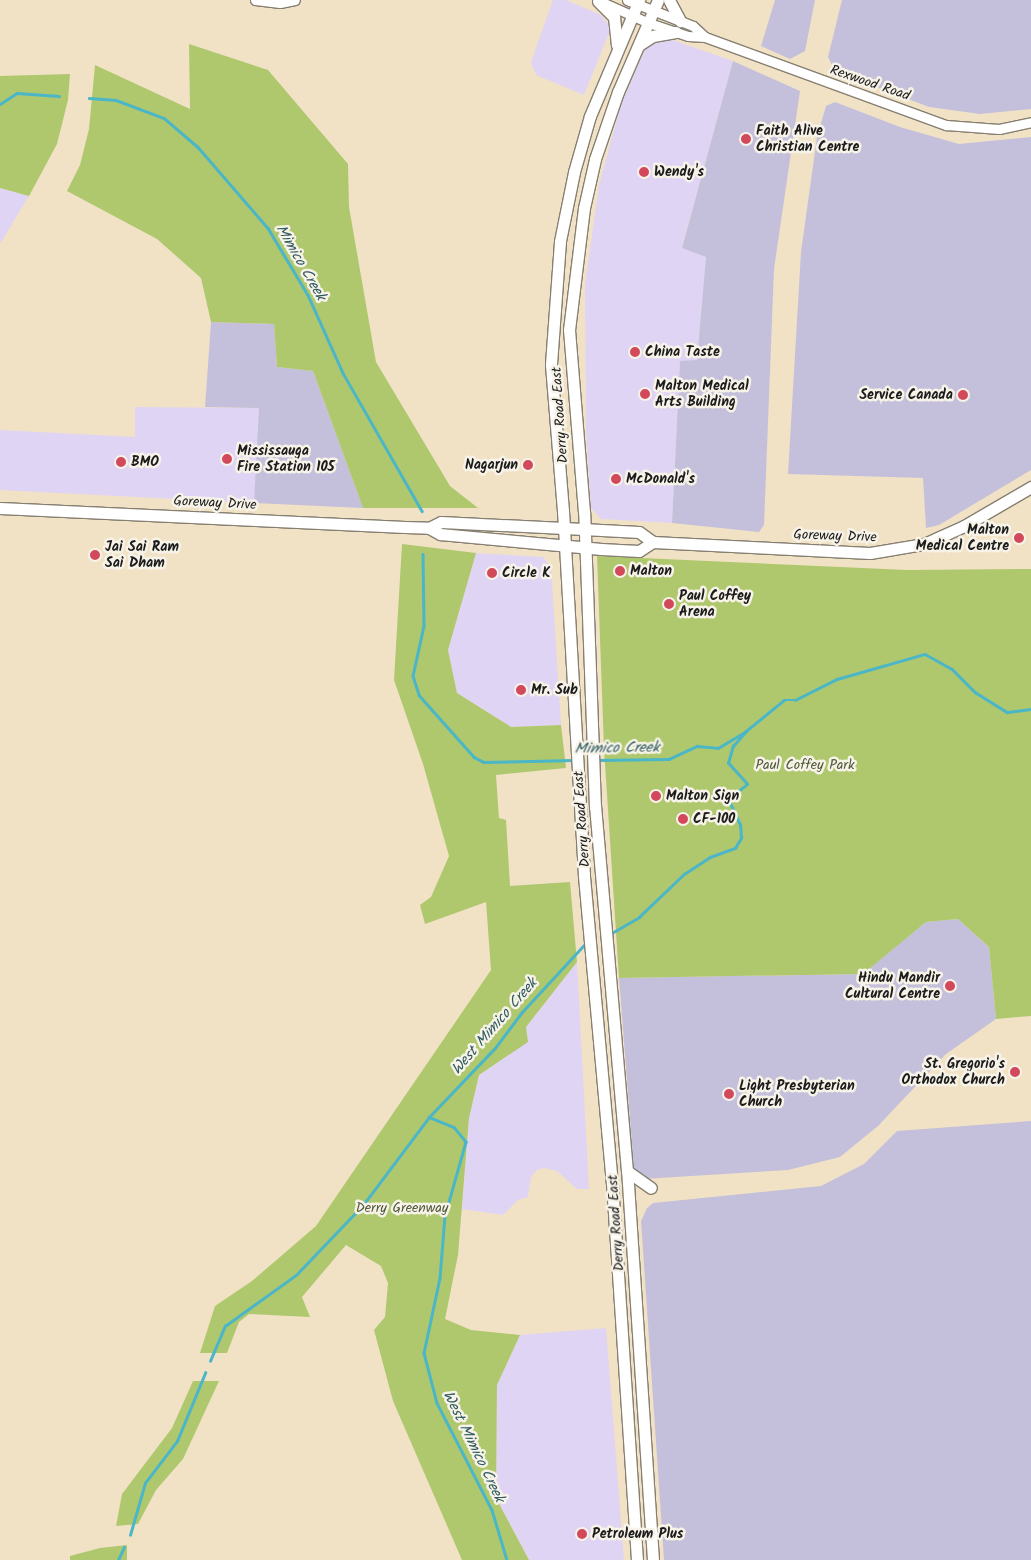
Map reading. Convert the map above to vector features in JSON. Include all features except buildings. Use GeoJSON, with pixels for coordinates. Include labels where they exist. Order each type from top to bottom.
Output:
{"type":"FeatureCollection","features":[{"type":"Feature","properties":{"kind":"main road"},"geometry":{"type":"LineString","coordinates":[[597,0],[614,17],[617,47]]}},
{"type":"Feature","properties":{"kind":"main road"},"geometry":{"type":"LineString","coordinates":[[638,46],[653,36],[678,27],[669,0]]}},
{"type":"Feature","properties":{"kind":"main road","name":"Derry Road East"},"geometry":{"type":"LineString","coordinates":[[634,1],[632,16],[617,47],[587,126],[560,241],[551,364],[564,528],[588,910],[613,1195],[636,1560]]}},
{"type":"Feature","properties":{"kind":"main road","name":"Derry Road East"},"geometry":{"type":"LineString","coordinates":[[653,1560],[627,1171],[595,806],[588,677],[584,529],[569,330],[576,263],[595,159],[618,92],[656,5]]}},
{"type":"Feature","properties":{"kind":"main road","name":"Goreway Drive"},"geometry":{"type":"LineString","coordinates":[[429,528],[441,522],[639,532],[653,542],[870,554],[893,552],[945,536],[1031,487]]}},
{"type":"Feature","properties":{"kind":"main road","name":"Goreway Drive"},"geometry":{"type":"LineString","coordinates":[[0,508],[429,528],[440,534],[584,548],[639,551],[653,542]]}},
{"type":"Feature","properties":{"kind":"main road"},"geometry":{"type":"LineString","coordinates":[[572,676],[588,677]]}},
{"type":"Feature","properties":{"kind":"main road"},"geometry":{"type":"LineString","coordinates":[[581,808],[595,806]]}},
{"type":"Feature","properties":{"kind":"main road"},"geometry":{"type":"LineString","coordinates":[[588,910],[598,917],[604,909]]}},
{"type":"Feature","properties":{"kind":"main road"},"geometry":{"type":"LineString","coordinates":[[627,1171],[651,1188]]}},
{"type":"Feature","properties":{"kind":"street"},"geometry":{"type":"LineString","coordinates":[[255,0],[280,3],[295,0]]}},
{"type":"Feature","properties":{"kind":"street","name":"Rexwood Road"},"geometry":{"type":"LineString","coordinates":[[597,0],[649,23],[678,27],[946,124],[999,129],[1031,122]]}},
{"type":"Feature","properties":{"kind":"street","name":"Rexwood Road"},"geometry":{"type":"LineString","coordinates":[[634,1],[656,5],[678,27]]}},
{"type":"Feature","properties":{"kind":"shaded area"},"geometry":{"type":"Polygon","coordinates":[[[553,0],[566,0],[601,15],[611,28],[584,95],[536,75],[531,62],[553,0]]]}},
{"type":"Feature","properties":{"kind":"shaded area"},"geometry":{"type":"Polygon","coordinates":[[[775,0],[815,0],[805,51],[790,59],[761,46],[775,0]]]}},
{"type":"Feature","properties":{"kind":"shaded area"},"geometry":{"type":"Polygon","coordinates":[[[842,0],[1031,0],[1031,109],[980,114],[929,107],[835,71],[828,57],[842,0]]]}},
{"type":"Feature","properties":{"kind":"shaded area"},"geometry":{"type":"Polygon","coordinates":[[[670,39],[733,61],[682,247],[706,257],[697,361],[680,362],[672,523],[601,519],[591,508],[586,431],[585,285],[599,185],[621,104],[647,45],[670,39]]]}},
{"type":"Feature","properties":{"kind":"shaded area"},"geometry":{"type":"Polygon","coordinates":[[[733,61],[800,91],[774,269],[764,525],[759,532],[672,523],[680,361],[697,360],[706,257],[682,248],[733,61]]]}},
{"type":"Feature","properties":{"kind":"shaded area"},"geometry":{"type":"Polygon","coordinates":[[[835,102],[900,127],[959,144],[1031,137],[1031,470],[939,525],[926,528],[923,478],[788,474],[801,252],[817,137],[826,106],[835,102]]]}},
{"type":"Feature","properties":{"kind":"shaded area"},"geometry":{"type":"Polygon","coordinates":[[[0,188],[29,196],[0,244],[0,188]]]}},
{"type":"Feature","properties":{"kind":"shaded area"},"geometry":{"type":"Polygon","coordinates":[[[211,322],[274,324],[277,367],[313,371],[363,508],[254,503],[259,408],[205,407],[211,322]]]}},
{"type":"Feature","properties":{"kind":"shaded area"},"geometry":{"type":"Polygon","coordinates":[[[135,407],[260,408],[254,503],[0,490],[0,430],[135,437],[135,407]]]}},
{"type":"Feature","properties":{"kind":"shaded area"},"geometry":{"type":"Polygon","coordinates":[[[476,553],[543,557],[551,567],[561,725],[511,727],[457,693],[448,650],[476,553]]]}},
{"type":"Feature","properties":{"kind":"shaded area"},"geometry":{"type":"Polygon","coordinates":[[[958,919],[989,947],[996,1019],[946,1054],[878,1126],[840,1157],[788,1170],[643,1179],[634,1170],[619,978],[862,974],[926,922],[958,919]]]}},
{"type":"Feature","properties":{"kind":"shaded area"},"geometry":{"type":"Polygon","coordinates":[[[577,962],[589,1189],[577,1189],[557,1171],[544,1168],[537,1170],[531,1177],[528,1197],[518,1200],[503,1215],[462,1209],[469,1118],[479,1075],[527,1042],[526,1027],[577,962]]]}},
{"type":"Feature","properties":{"kind":"shaded area"},"geometry":{"type":"Polygon","coordinates":[[[1031,1121],[1031,1560],[664,1560],[641,1221],[647,1208],[653,1203],[821,1186],[864,1164],[897,1131],[1031,1121]]]}},
{"type":"Feature","properties":{"kind":"shaded area"},"geometry":{"type":"Polygon","coordinates":[[[606,1328],[624,1560],[529,1560],[496,1498],[497,1385],[520,1335],[606,1328]]]}},
{"type":"Feature","properties":{"kind":"green space"},"geometry":{"type":"Polygon","coordinates":[[[189,44],[268,70],[348,164],[349,207],[376,362],[450,486],[478,508],[363,508],[313,371],[277,367],[274,324],[211,322],[201,278],[157,239],[67,191],[80,165],[89,129],[95,65],[190,109],[189,44]]]}},
{"type":"Feature","properties":{"kind":"green space"},"geometry":{"type":"Polygon","coordinates":[[[70,74],[68,100],[57,144],[29,196],[0,188],[0,76],[70,74]]]}},
{"type":"Feature","properties":{"kind":"green space","name":"Derry Greenway"},"geometry":{"type":"Polygon","coordinates":[[[402,544],[476,553],[448,650],[457,693],[511,727],[561,725],[566,768],[496,775],[499,818],[506,820],[510,886],[570,882],[577,962],[526,1027],[528,1042],[479,1075],[469,1118],[458,1255],[445,1319],[471,1330],[520,1335],[497,1385],[496,1498],[529,1560],[462,1560],[393,1401],[374,1330],[385,1317],[388,1283],[381,1266],[346,1245],[302,1297],[310,1317],[249,1314],[239,1322],[227,1353],[200,1353],[215,1306],[252,1281],[316,1226],[491,970],[486,902],[425,924],[420,905],[431,897],[449,856],[423,764],[394,680],[402,544]]]}},
{"type":"Feature","properties":{"kind":"green space","name":"Paul Coffey Park"},"geometry":{"type":"Polygon","coordinates":[[[597,556],[907,570],[1031,569],[1031,1016],[996,1019],[989,947],[958,919],[926,922],[863,974],[619,978],[604,749],[597,556]]]}},
{"type":"Feature","properties":{"kind":"green space"},"geometry":{"type":"Polygon","coordinates":[[[193,1381],[219,1381],[183,1459],[156,1490],[138,1524],[116,1526],[122,1494],[172,1428],[193,1381]]]}},
{"type":"Feature","properties":{"kind":"green space"},"geometry":{"type":"Polygon","coordinates":[[[127,1545],[127,1560],[70,1560],[70,1556],[100,1548],[127,1545]]]}},
{"type":"Feature","properties":{"kind":"waterway","name":"Mimico Creek"},"geometry":{"type":"LineString","coordinates":[[0,104],[17,93],[59,96]]}},
{"type":"Feature","properties":{"kind":"waterway","name":"Mimico Creek"},"geometry":{"type":"LineString","coordinates":[[89,98],[116,100],[164,118],[198,147],[268,228],[308,295],[343,373],[422,511]]}},
{"type":"Feature","properties":{"kind":"waterway","name":"Mimico Creek"},"geometry":{"type":"LineString","coordinates":[[423,554],[424,626],[413,676],[419,695],[474,757],[484,762],[574,760]]}},
{"type":"Feature","properties":{"kind":"waterway","name":"Mimico Creek"},"geometry":{"type":"LineString","coordinates":[[597,760],[669,759],[697,746],[718,748],[746,731],[784,700],[795,700],[837,679],[925,654],[952,669],[975,692],[1007,712],[1031,709]]}},
{"type":"Feature","properties":{"kind":"waterway","name":"West Mimico Creek"},"geometry":{"type":"LineString","coordinates":[[610,934],[639,917],[684,874],[710,857],[735,848],[741,838],[740,825],[728,799],[747,784],[728,763],[733,746],[746,731]]}},
{"type":"Feature","properties":{"kind":"waterway"},"geometry":{"type":"LineString","coordinates":[[210,1361],[225,1326],[296,1275],[363,1205],[429,1117],[495,1048],[522,1012],[586,943]]}},
{"type":"Feature","properties":{"kind":"waterway","name":"West Mimico Creek"},"geometry":{"type":"LineString","coordinates":[[429,1117],[454,1127],[466,1142],[445,1216],[440,1278],[424,1353],[437,1403],[492,1510],[507,1560]]}},
{"type":"Feature","properties":{"kind":"waterway"},"geometry":{"type":"LineString","coordinates":[[130,1535],[145,1483],[177,1441],[205,1373]]}},
{"type":"Feature","properties":{"kind":"waterway"},"geometry":{"type":"LineString","coordinates":[[118,1560],[124,1547]]}},
{"type":"Feature","properties":{"kind":"place","name":"Faith Alive Christian Centre"},"geometry":{"type":"Point","coordinates":[746,139]}},
{"type":"Feature","properties":{"kind":"place","name":"Wendy's"},"geometry":{"type":"Point","coordinates":[644,172]}},
{"type":"Feature","properties":{"kind":"place","name":"China Taste"},"geometry":{"type":"Point","coordinates":[635,352]}},
{"type":"Feature","properties":{"kind":"place","name":"Malton Medical Arts Building"},"geometry":{"type":"Point","coordinates":[645,394]}},
{"type":"Feature","properties":{"kind":"place","name":"Service Canada"},"geometry":{"type":"Point","coordinates":[963,395]}},
{"type":"Feature","properties":{"kind":"place","name":"Mississauga Fire Station 105"},"geometry":{"type":"Point","coordinates":[227,459]}},
{"type":"Feature","properties":{"kind":"place","name":"BMO"},"geometry":{"type":"Point","coordinates":[121,462]}},
{"type":"Feature","properties":{"kind":"place","name":"Nagarjun"},"geometry":{"type":"Point","coordinates":[528,465]}},
{"type":"Feature","properties":{"kind":"place","name":"McDonald's"},"geometry":{"type":"Point","coordinates":[616,479]}},
{"type":"Feature","properties":{"kind":"place","name":"Malton Medical Centre"},"geometry":{"type":"Point","coordinates":[1019,538]}},
{"type":"Feature","properties":{"kind":"place","name":"Jai Sai Ram Sai Dham"},"geometry":{"type":"Point","coordinates":[95,555]}},
{"type":"Feature","properties":{"kind":"place","name":"Malton"},"geometry":{"type":"Point","coordinates":[620,571]}},
{"type":"Feature","properties":{"kind":"place","name":"Circle K"},"geometry":{"type":"Point","coordinates":[492,573]}},
{"type":"Feature","properties":{"kind":"place","name":"Paul Coffey Arena"},"geometry":{"type":"Point","coordinates":[669,604]}},
{"type":"Feature","properties":{"kind":"place","name":"Mr. Sub"},"geometry":{"type":"Point","coordinates":[521,690]}},
{"type":"Feature","properties":{"kind":"place","name":"Malton Sign"},"geometry":{"type":"Point","coordinates":[656,796]}},
{"type":"Feature","properties":{"kind":"place","name":"CF-100"},"geometry":{"type":"Point","coordinates":[683,819]}},
{"type":"Feature","properties":{"kind":"place","name":"Hindu Mandir Cultural Centre"},"geometry":{"type":"Point","coordinates":[950,986]}},
{"type":"Feature","properties":{"kind":"place","name":"St. Gregorio's Orthodox Church"},"geometry":{"type":"Point","coordinates":[1015,1072]}},
{"type":"Feature","properties":{"kind":"place","name":"Light Presbyterian Church"},"geometry":{"type":"Point","coordinates":[729,1094]}},
{"type":"Feature","properties":{"kind":"place","name":"Petroleum Plus"},"geometry":{"type":"Point","coordinates":[582,1534]}}]}
